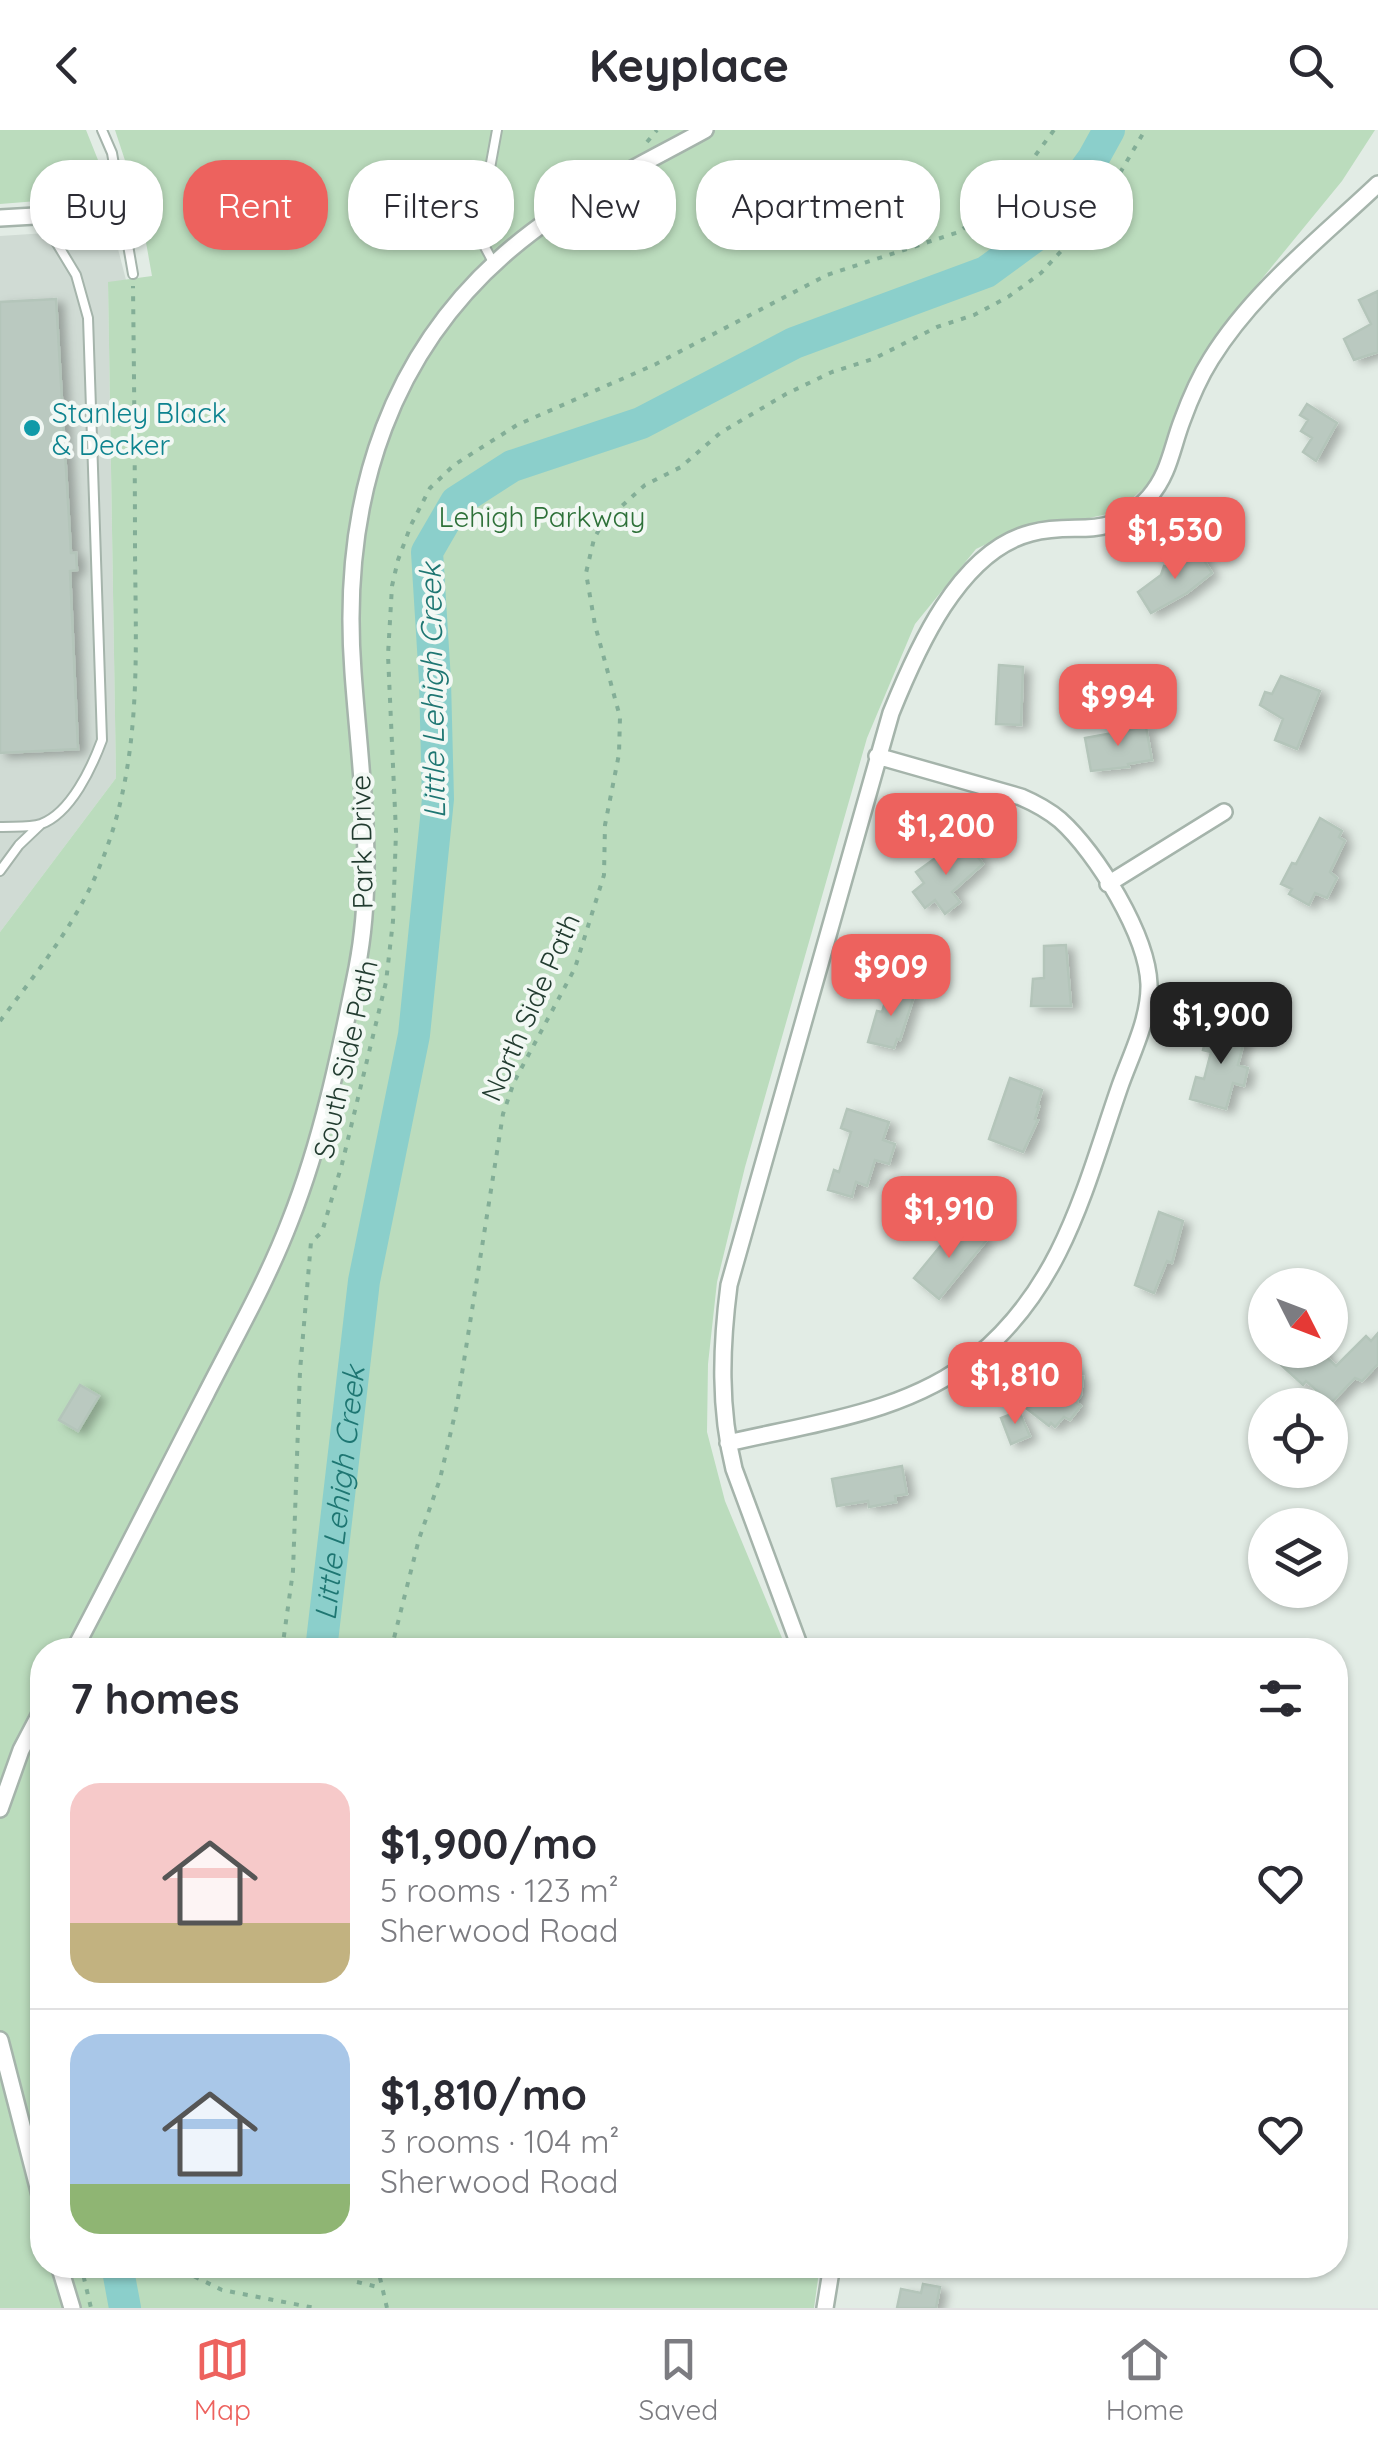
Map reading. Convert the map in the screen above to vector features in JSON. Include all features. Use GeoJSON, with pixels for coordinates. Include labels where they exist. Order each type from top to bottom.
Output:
{"type":"FeatureCollection","features":[{"type":"Feature","properties":{"kind":"street","name":"Park Drive"},"geometry":{"type":"LineString","coordinates":[[80,1638],[266,1277],[311,1162],[358,963],[364,911],[364,805],[351,610],[360,507],[376,447],[408,376],[442,323],[494,264],[555,215],[705,130]]}},
{"type":"Feature","properties":{"kind":"street"},"geometry":{"type":"LineString","coordinates":[[797,1638],[734,1469],[728,1443],[722,1363],[728,1285],[878,756],[908,672],[926,634],[966,579],[994,551],[1012,540],[1041,532],[1102,527],[1138,508],[1164,475],[1194,390],[1231,330],[1262,294],[1378,184]]}},
{"type":"Feature","properties":{"kind":"street"},"geometry":{"type":"LineString","coordinates":[[0,218],[30,217]]}},
{"type":"Feature","properties":{"kind":"street"},"geometry":{"type":"LineString","coordinates":[[728,1443],[890,1405],[919,1393],[948,1378],[986,1349],[1020,1315],[1040,1289],[1070,1233],[1146,1010],[1149,990],[1144,953],[1108,884],[1061,822],[1021,797],[878,756]]}},
{"type":"Feature","properties":{"kind":"street"},"geometry":{"type":"LineString","coordinates":[[1108,884],[1224,812]]}},
{"type":"Feature","properties":{"kind":"street"},"geometry":{"type":"LineString","coordinates":[[0,1809],[30,1734]]}},
{"type":"Feature","properties":{"kind":"street"},"geometry":{"type":"LineString","coordinates":[[0,2040],[30,2156]]}},
{"type":"Feature","properties":{"kind":"street"},"geometry":{"type":"LineString","coordinates":[[63,2278],[72,2308]]}},
{"type":"Feature","properties":{"kind":"street"},"geometry":{"type":"LineString","coordinates":[[825,2308],[830,2278]]}},
{"type":"Feature","properties":{"kind":"lane"},"geometry":{"type":"LineString","coordinates":[[102,130],[111,160]]}},
{"type":"Feature","properties":{"kind":"lane"},"geometry":{"type":"LineString","coordinates":[[494,264],[478,234],[497,130]]}},
{"type":"Feature","properties":{"kind":"lane"},"geometry":{"type":"LineString","coordinates":[[0,871],[19,845],[68,803],[90,772],[102,740],[88,318],[76,275],[61,250]]}},
{"type":"Feature","properties":{"kind":"lane"},"geometry":{"type":"LineString","coordinates":[[129,250],[133,274]]}},
{"type":"Feature","properties":{"kind":"lane"},"geometry":{"type":"LineString","coordinates":[[0,827],[41,824]]}},
{"type":"Feature","properties":{"kind":"path","name":"South Side Path"},"geometry":{"type":"LineString","coordinates":[[284,1638],[293,1571],[300,1371],[311,1242],[322,1232],[342,1164],[386,982],[393,921],[396,832],[388,655],[392,586],[411,525],[430,488],[454,465],[516,425],[656,364],[828,275],[959,232],[990,208],[1018,178],[1054,130]]}},
{"type":"Feature","properties":{"kind":"path","name":"North Side Path"},"geometry":{"type":"LineString","coordinates":[[394,1638],[458,1405],[503,1114],[514,1082],[574,968],[604,875],[606,825],[620,717],[595,625],[586,573],[594,538],[602,524],[634,494],[681,467],[736,422],[832,372],[873,359],[1008,298],[1064,249],[1112,185],[1144,130]]}},
{"type":"Feature","properties":{"kind":"path"},"geometry":{"type":"LineString","coordinates":[[84,2278],[90,2308]]}},
{"type":"Feature","properties":{"kind":"path"},"geometry":{"type":"LineString","coordinates":[[198,2278],[222,2290],[315,2308]]}},
{"type":"Feature","properties":{"kind":"path"},"geometry":{"type":"LineString","coordinates":[[380,2278],[387,2308]]}},
{"type":"Feature","properties":{"kind":"path"},"geometry":{"type":"LineString","coordinates":[[357,2282],[382,2288]]}},
{"type":"Feature","properties":{"kind":"shaded area"},"geometry":{"type":"Polygon","coordinates":[[[30,234],[30,250],[118,250],[126,280],[108,283],[116,778],[0,932],[0,236],[30,234]]]}},
{"type":"Feature","properties":{"kind":"green space"},"geometry":{"type":"Polygon","coordinates":[[[0,130],[86,130],[98,160],[30,160],[30,202],[0,204],[0,130]]]}},
{"type":"Feature","properties":{"kind":"green space","name":"Lehigh Parkway"},"geometry":{"type":"Polygon","coordinates":[[[115,130],[1375,130],[1342,181],[1233,314],[1197,371],[1155,478],[1117,512],[1020,528],[976,549],[915,624],[867,738],[745,1167],[717,1282],[708,1364],[707,1432],[725,1501],[782,1638],[30,1638],[30,2278],[818,2278],[814,2308],[0,2308],[0,932],[116,778],[108,282],[152,276],[147,250],[163,250],[163,160],[125,160],[115,130]]]}},
{"type":"Feature","properties":{"kind":"building"},"geometry":{"type":"Polygon","coordinates":[[[1378,291],[1378,352],[1354,360],[1344,339],[1371,324],[1359,300],[1378,291]]]}},
{"type":"Feature","properties":{"kind":"building","name":"Stanley Black & Decker"},"geometry":{"type":"Polygon","coordinates":[[[56,299],[71,553],[76,553],[77,570],[70,571],[78,749],[0,753],[0,302],[56,299]]]}},
{"type":"Feature","properties":{"kind":"building"},"geometry":{"type":"Polygon","coordinates":[[[1307,404],[1337,423],[1316,461],[1303,452],[1312,438],[1301,431],[1308,420],[1300,415],[1307,404]]]}},
{"type":"Feature","properties":{"kind":"building"},"geometry":{"type":"Polygon","coordinates":[[[1198,551],[1212,573],[1187,593],[1151,613],[1138,592],[1161,575],[1164,566],[1172,568],[1198,551]]]}},
{"type":"Feature","properties":{"kind":"building"},"geometry":{"type":"Polygon","coordinates":[[[999,665],[1023,667],[1021,725],[996,724],[999,665]]]}},
{"type":"Feature","properties":{"kind":"building"},"geometry":{"type":"Polygon","coordinates":[[[1281,676],[1320,691],[1297,749],[1275,740],[1283,719],[1260,705],[1265,692],[1272,694],[1281,676]]]}},
{"type":"Feature","properties":{"kind":"building"},"geometry":{"type":"Polygon","coordinates":[[[1146,727],[1152,760],[1091,771],[1085,738],[1146,727]]]}},
{"type":"Feature","properties":{"kind":"building"},"geometry":{"type":"Polygon","coordinates":[[[1320,818],[1342,831],[1339,837],[1345,841],[1330,872],[1337,878],[1327,898],[1315,893],[1309,905],[1289,894],[1292,889],[1281,884],[1320,818]]]}},
{"type":"Feature","properties":{"kind":"building"},"geometry":{"type":"Polygon","coordinates":[[[970,846],[983,864],[952,892],[960,902],[945,914],[935,900],[925,908],[913,892],[924,883],[916,872],[948,849],[955,858],[970,846]]]}},
{"type":"Feature","properties":{"kind":"building"},"geometry":{"type":"Polygon","coordinates":[[[1066,945],[1071,1006],[1031,1006],[1033,979],[1044,978],[1044,946],[1066,945]]]}},
{"type":"Feature","properties":{"kind":"building"},"geometry":{"type":"Polygon","coordinates":[[[889,989],[914,996],[894,1048],[868,1042],[877,1011],[882,1012],[889,989]]]}},
{"type":"Feature","properties":{"kind":"building"},"geometry":{"type":"Polygon","coordinates":[[[1209,1025],[1246,1034],[1238,1065],[1248,1068],[1244,1086],[1233,1083],[1226,1109],[1190,1099],[1196,1077],[1204,1079],[1211,1052],[1203,1050],[1209,1025]]]}},
{"type":"Feature","properties":{"kind":"building"},"geometry":{"type":"Polygon","coordinates":[[[1010,1078],[1042,1090],[1035,1119],[1038,1120],[1023,1152],[989,1139],[1010,1078]]]}},
{"type":"Feature","properties":{"kind":"building"},"geometry":{"type":"Polygon","coordinates":[[[847,1109],[889,1122],[883,1140],[895,1144],[889,1164],[875,1160],[867,1186],[856,1182],[852,1197],[828,1190],[834,1170],[839,1172],[851,1132],[841,1128],[847,1109]]]}},
{"type":"Feature","properties":{"kind":"building"},"geometry":{"type":"Polygon","coordinates":[[[1159,1212],[1183,1221],[1172,1263],[1167,1261],[1154,1293],[1135,1285],[1159,1212]]]}},
{"type":"Feature","properties":{"kind":"building"},"geometry":{"type":"Polygon","coordinates":[[[956,1227],[965,1235],[971,1228],[986,1241],[939,1299],[914,1278],[956,1227]]]}},
{"type":"Feature","properties":{"kind":"building"},"geometry":{"type":"Polygon","coordinates":[[[1378,1333],[1378,1364],[1362,1381],[1355,1378],[1345,1388],[1314,1388],[1306,1381],[1303,1385],[1284,1368],[1348,1368],[1348,1354],[1366,1336],[1371,1341],[1378,1333]]]}},
{"type":"Feature","properties":{"kind":"building"},"geometry":{"type":"Polygon","coordinates":[[[1058,1365],[1078,1366],[1078,1377],[1083,1377],[1076,1402],[1081,1406],[1070,1420],[1064,1417],[1055,1427],[1026,1408],[1046,1400],[1039,1393],[1047,1382],[1057,1390],[1058,1365]]]}},
{"type":"Feature","properties":{"kind":"building"},"geometry":{"type":"Polygon","coordinates":[[[80,1385],[99,1396],[78,1431],[59,1420],[80,1385]]]}},
{"type":"Feature","properties":{"kind":"building"},"geometry":{"type":"Polygon","coordinates":[[[1019,1411],[1030,1436],[1011,1444],[1001,1418],[1019,1411]]]}},
{"type":"Feature","properties":{"kind":"building"},"geometry":{"type":"Polygon","coordinates":[[[902,1466],[907,1494],[895,1496],[896,1502],[869,1507],[868,1501],[837,1506],[832,1479],[902,1466]]]}},
{"type":"Feature","properties":{"kind":"building"},"geometry":{"type":"Polygon","coordinates":[[[923,2284],[940,2287],[936,2308],[897,2308],[901,2289],[921,2293],[923,2284]]]}},
{"type":"Feature","properties":{"kind":"waterway","name":"Little Lehigh Creek"},"geometry":{"type":"LineString","coordinates":[[322,1638],[364,1281],[414,1035],[438,799],[427,552],[456,502],[512,466],[641,423],[794,343],[986,272],[1038,234],[1093,159],[1109,130]]}},
{"type":"Feature","properties":{"kind":"waterway","name":"Little Lehigh Creek"},"geometry":{"type":"LineString","coordinates":[[119,2278],[125,2308]]}},
{"type":"Feature","properties":{"kind":"place","name":"Stanley Black & Decker"},"geometry":{"type":"Point","coordinates":[32,428]}}]}
